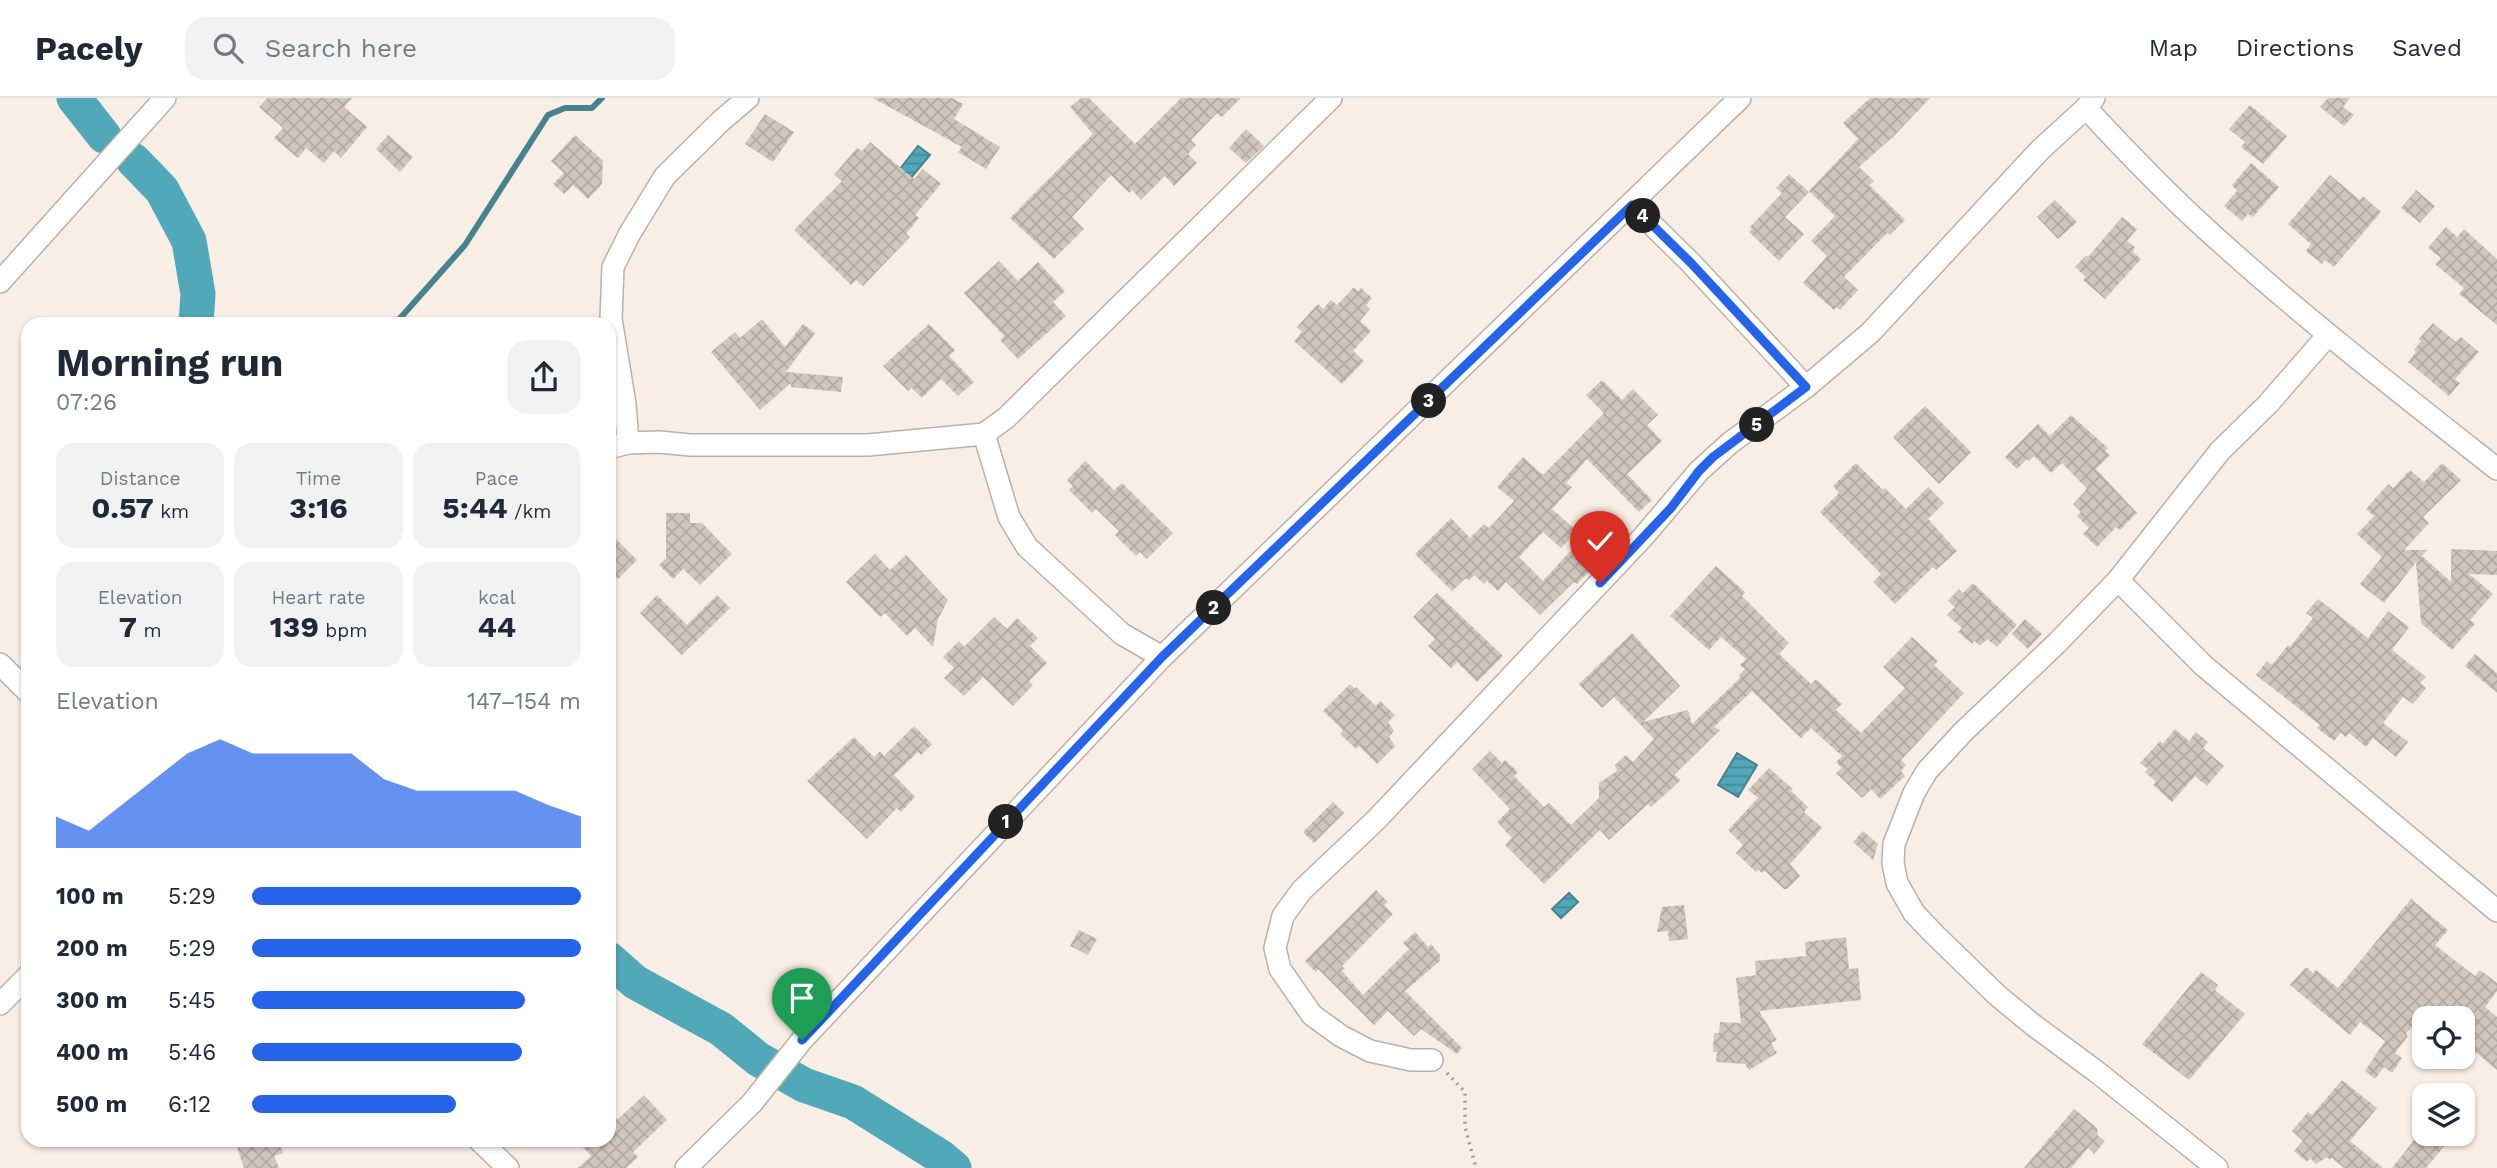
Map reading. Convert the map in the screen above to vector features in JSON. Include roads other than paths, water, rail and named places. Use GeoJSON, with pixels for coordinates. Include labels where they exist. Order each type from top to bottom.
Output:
{"type":"FeatureCollection","features":[{"type":"Feature","properties":{"kind":"street"},"geometry":{"type":"LineString","coordinates":[[0,282],[165,98]]}},
{"type":"Feature","properties":{"kind":"street"},"geometry":{"type":"LineString","coordinates":[[611,317],[613,267],[630,233],[665,176],[748,98]]}},
{"type":"Feature","properties":{"kind":"street"},"geometry":{"type":"LineString","coordinates":[[616,349],[625,404],[618,445],[868,445],[984,434],[1006,418],[1331,98]]}},
{"type":"Feature","properties":{"kind":"street"},"geometry":{"type":"LineString","coordinates":[[686,1168],[752,1103],[802,1040],[1162,657],[1740,98]]}},
{"type":"Feature","properties":{"kind":"street"},"geometry":{"type":"LineString","coordinates":[[1432,1060],[1411,1060],[1370,1051],[1341,1036],[1312,1015],[1280,969],[1275,948],[1283,916],[1302,890],[1377,820],[1643,537],[1699,471],[1730,443],[1806,387],[1870,333],[2041,149],[2090,103],[2144,169],[2205,229],[2328,335],[2497,469]]}},
{"type":"Feature","properties":{"kind":"street"},"geometry":{"type":"LineString","coordinates":[[1632,205],[1691,263],[1806,387]]}},
{"type":"Feature","properties":{"kind":"street"},"geometry":{"type":"LineString","coordinates":[[2217,1168],[1998,996],[1913,913],[1897,883],[1893,863],[1894,844],[1913,793],[1927,771],[1963,732],[2057,643],[2118,580],[2220,451],[2268,404],[2328,335]]}},
{"type":"Feature","properties":{"kind":"street"},"geometry":{"type":"LineString","coordinates":[[984,434],[1009,516],[1027,547],[1122,634],[1162,657]]}},
{"type":"Feature","properties":{"kind":"street"},"geometry":{"type":"LineString","coordinates":[[2118,580],[2204,666],[2497,911]]}},
{"type":"Feature","properties":{"kind":"street"},"geometry":{"type":"LineString","coordinates":[[0,664],[21,685]]}},
{"type":"Feature","properties":{"kind":"street"},"geometry":{"type":"LineString","coordinates":[[0,1004],[21,983]]}},
{"type":"Feature","properties":{"kind":"street"},"geometry":{"type":"LineString","coordinates":[[486,1147],[508,1168]]}},
{"type":"Feature","properties":{"kind":"water"},"geometry":{"type":"Polygon","coordinates":[[[918,146],[930,155],[910,179],[899,170],[918,146]]]}},
{"type":"Feature","properties":{"kind":"water"},"geometry":{"type":"Polygon","coordinates":[[[1737,753],[1757,765],[1738,797],[1718,785],[1737,753]]]}},
{"type":"Feature","properties":{"kind":"water"},"geometry":{"type":"Polygon","coordinates":[[[1569,893],[1578,902],[1561,918],[1552,909],[1569,893]]]}},
{"type":"Feature","properties":{"kind":"waterway"},"geometry":{"type":"LineString","coordinates":[[74,98],[104,136]]}},
{"type":"Feature","properties":{"kind":"waterway"},"geometry":{"type":"LineString","coordinates":[[401,317],[465,245],[548,115],[565,108],[592,108],[602,98]]}},
{"type":"Feature","properties":{"kind":"waterway"},"geometry":{"type":"LineString","coordinates":[[133,160],[162,190],[189,241],[198,294],[196,317]]}},
{"type":"Feature","properties":{"kind":"waterway"},"geometry":{"type":"LineString","coordinates":[[616,965],[635,982],[721,1029],[758,1059],[804,1085],[853,1102],[954,1168]]}}]}
